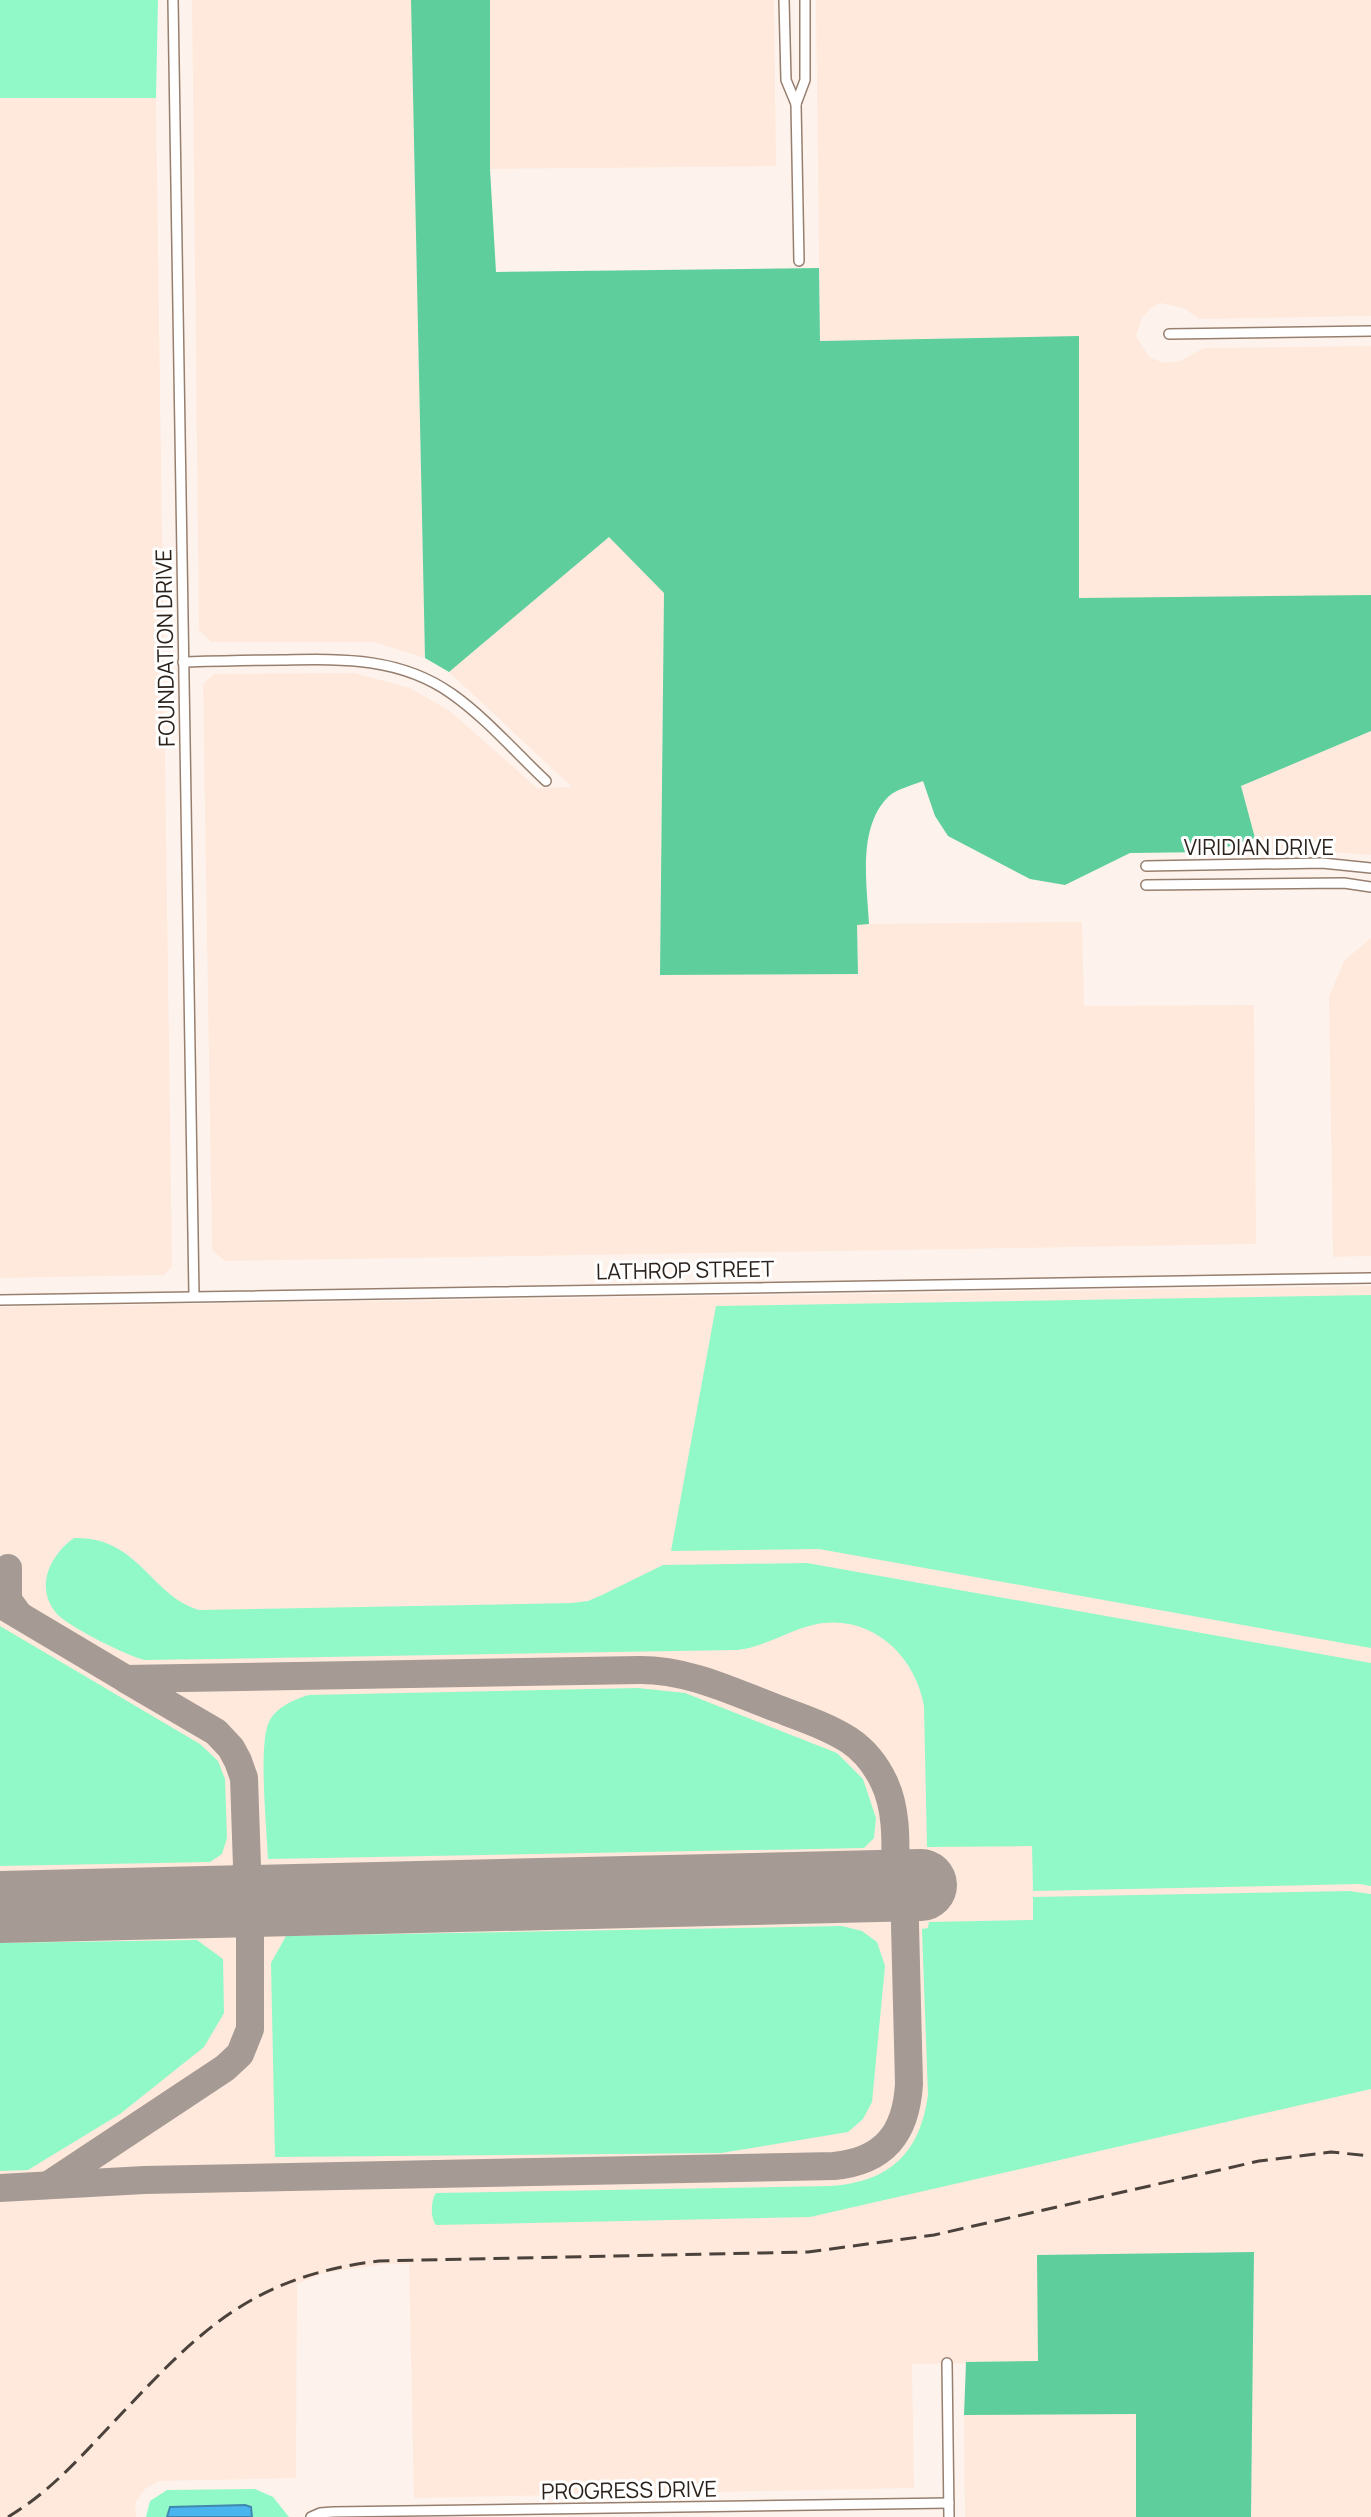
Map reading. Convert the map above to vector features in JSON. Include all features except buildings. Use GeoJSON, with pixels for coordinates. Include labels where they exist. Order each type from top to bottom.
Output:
{"type":"FeatureCollection","features":[{"type":"Feature","properties":{"kind":"street","name":"FOUNDATION DRIVE"},"geometry":{"type":"LineString","coordinates":[[173,0],[194,1296]]}},
{"type":"Feature","properties":{"kind":"street"},"geometry":{"type":"LineString","coordinates":[[784,0],[786,80],[796,104],[799,261]]}},
{"type":"Feature","properties":{"kind":"street"},"geometry":{"type":"LineString","coordinates":[[796,104],[805,80],[805,0]]}},
{"type":"Feature","properties":{"kind":"street"},"geometry":{"type":"LineString","coordinates":[[1169,334],[1371,331]]}},
{"type":"Feature","properties":{"kind":"street"},"geometry":{"type":"LineString","coordinates":[[183,662],[340,659],[402,668],[443,688],[466,705],[546,781]]}},
{"type":"Feature","properties":{"kind":"street","name":"VIRIDIAN DRIVE"},"geometry":{"type":"LineString","coordinates":[[1146,866],[1322,863],[1371,868]]}},
{"type":"Feature","properties":{"kind":"street","name":"VIRIDIAN DRIVE"},"geometry":{"type":"LineString","coordinates":[[1146,885],[1344,883],[1371,887]]}},
{"type":"Feature","properties":{"kind":"street","name":"LATHROP STREET"},"geometry":{"type":"LineString","coordinates":[[0,1300],[1371,1278]]}},
{"type":"Feature","properties":{"kind":"street"},"geometry":{"type":"LineString","coordinates":[[947,2363],[949,2517]]}},
{"type":"Feature","properties":{"kind":"street","name":"PROGRESS DRIVE"},"geometry":{"type":"LineString","coordinates":[[311,2517],[333,2512],[949,2503]]}},
{"type":"Feature","properties":{"kind":"shaded area"},"geometry":{"type":"Polygon","coordinates":[[[192,0],[411,0],[425,658],[374,642],[211,642],[199,630],[192,0]]]}},
{"type":"Feature","properties":{"kind":"shaded area"},"geometry":{"type":"Polygon","coordinates":[[[490,0],[774,0],[776,166],[490,169],[490,0]]]}},
{"type":"Feature","properties":{"kind":"shaded area"},"geometry":{"type":"Polygon","coordinates":[[[816,0],[1371,0],[1371,316],[1199,319],[1184,308],[1160,303],[1142,318],[1136,336],[1149,357],[1164,363],[1180,361],[1204,348],[1371,346],[1371,596],[1079,599],[1079,337],[820,341],[816,0]]]}},
{"type":"Feature","properties":{"kind":"shaded area"},"geometry":{"type":"Polygon","coordinates":[[[0,98],[156,98],[172,1267],[164,1275],[0,1278],[0,98]]]}},
{"type":"Feature","properties":{"kind":"shaded area"},"geometry":{"type":"Polygon","coordinates":[[[610,536],[664,593],[660,975],[858,974],[857,924],[1082,922],[1084,1006],[1254,1005],[1256,1244],[225,1261],[212,1250],[203,684],[214,674],[354,673],[410,688],[450,711],[537,788],[572,787],[449,672],[610,536]]]}},
{"type":"Feature","properties":{"kind":"shaded area"},"geometry":{"type":"Polygon","coordinates":[[[1371,731],[1371,855],[1329,852],[1259,854],[1241,786],[1371,731]]]}},
{"type":"Feature","properties":{"kind":"shaded area"},"geometry":{"type":"Polygon","coordinates":[[[1371,938],[1371,1256],[1333,1257],[1329,997],[1344,961],[1371,938]]]}},
{"type":"Feature","properties":{"kind":"shaded area"},"geometry":{"type":"Polygon","coordinates":[[[1371,1286],[1371,2517],[1251,2517],[1254,2252],[1038,2362],[912,2364],[914,2488],[414,2498],[409,2264],[384,2264],[324,2273],[297,2284],[296,2478],[159,2481],[145,2489],[135,2503],[136,2517],[0,2517],[0,1307],[1371,1286]]]}},
{"type":"Feature","properties":{"kind":"shaded area"},"geometry":{"type":"Polygon","coordinates":[[[1137,2414],[1136,2517],[965,2517],[964,2415],[1137,2414]]]}},
{"type":"Feature","properties":{"kind":"green space"},"geometry":{"type":"Polygon","coordinates":[[[0,0],[158,0],[156,98],[0,98],[0,0]]]}},
{"type":"Feature","properties":{"kind":"green space"},"geometry":{"type":"Polygon","coordinates":[[[411,0],[490,0],[490,169],[496,272],[819,268],[820,341],[1079,336],[1079,598],[1371,595],[1371,731],[1241,786],[1255,838],[1212,852],[1130,853],[1065,885],[1030,879],[948,836],[935,816],[923,781],[889,796],[872,823],[866,857],[869,924],[857,925],[858,974],[660,975],[664,593],[609,537],[449,672],[425,658],[411,0]]]}},
{"type":"Feature","properties":{"kind":"green space"},"geometry":{"type":"Polygon","coordinates":[[[1371,1295],[1371,1648],[819,1549],[671,1551],[716,1306],[1371,1295]]]}},
{"type":"Feature","properties":{"kind":"green space"},"geometry":{"type":"Polygon","coordinates":[[[74,1538],[114,1546],[182,1603],[199,1610],[572,1603],[588,1601],[663,1565],[807,1563],[1371,1663],[1371,1886],[1033,1891],[1032,1846],[927,1847],[924,1706],[919,1687],[900,1654],[870,1631],[853,1625],[813,1625],[757,1646],[737,1650],[145,1660],[73,1626],[50,1604],[46,1583],[48,1573],[58,1553],[74,1538]]]}},
{"type":"Feature","properties":{"kind":"green space"},"geometry":{"type":"Polygon","coordinates":[[[0,1626],[200,1744],[218,1761],[225,1779],[227,1838],[222,1854],[210,1862],[0,1866],[0,1626]]]}},
{"type":"Feature","properties":{"kind":"green space"},"geometry":{"type":"Polygon","coordinates":[[[638,1688],[685,1693],[837,1753],[863,1779],[876,1818],[874,1838],[864,1848],[268,1859],[264,1768],[266,1733],[272,1717],[292,1702],[309,1695],[638,1688]]]}},
{"type":"Feature","properties":{"kind":"green space"},"geometry":{"type":"Polygon","coordinates":[[[1349,1891],[1371,1894],[1371,2089],[810,2217],[436,2225],[434,2222],[432,2209],[436,2193],[831,2186],[852,2183],[886,2171],[899,2161],[918,2133],[928,2095],[922,1929],[928,1928],[929,1922],[1033,1920],[1033,1897],[1349,1891]]]}},
{"type":"Feature","properties":{"kind":"green space"},"geometry":{"type":"Polygon","coordinates":[[[842,1926],[862,1931],[877,1942],[885,1966],[872,2102],[863,2119],[848,2132],[721,2153],[275,2157],[271,1963],[286,1936],[842,1926]]]}},
{"type":"Feature","properties":{"kind":"green space"},"geometry":{"type":"Polygon","coordinates":[[[197,1940],[223,1959],[224,2013],[204,2047],[120,2114],[28,2170],[0,2171],[0,1943],[197,1940]]]}},
{"type":"Feature","properties":{"kind":"green space"},"geometry":{"type":"Polygon","coordinates":[[[1254,2252],[1251,2517],[1136,2517],[1136,2414],[964,2415],[966,2362],[1038,2361],[1037,2255],[1254,2252]]]}},
{"type":"Feature","properties":{"kind":"green space"},"geometry":{"type":"Polygon","coordinates":[[[255,2489],[273,2497],[289,2517],[146,2517],[150,2501],[167,2490],[255,2489]]]}},
{"type":"Feature","properties":{"kind":"water"},"geometry":{"type":"Polygon","coordinates":[[[170,2507],[251,2507],[252,2517],[167,2517],[170,2507]]]}},
{"type":"Feature","properties":{"kind":"taxiway"},"geometry":{"type":"LineString","coordinates":[[8,1568],[8,1600],[19,1615]]}},
{"type":"Feature","properties":{"kind":"taxiway"},"geometry":{"type":"LineString","coordinates":[[0,1604],[126,1679],[640,1670],[676,1674],[710,1683],[823,1726],[865,1753],[881,1776],[892,1807],[895,1885]]}},
{"type":"Feature","properties":{"kind":"taxiway"},"geometry":{"type":"LineString","coordinates":[[127,1680],[216,1732],[231,1748],[244,1778],[247,1866],[243,1880],[234,1889],[205,1903]]}},
{"type":"Feature","properties":{"kind":"taxiway"},"geometry":{"type":"LineString","coordinates":[[0,2188],[144,2180],[834,2166],[866,2158],[889,2142],[897,2131],[907,2102],[904,1885]]}},
{"type":"Feature","properties":{"kind":"taxiway"},"geometry":{"type":"LineString","coordinates":[[50,2184],[225,2068],[240,2054],[250,2029],[250,1928],[237,1914],[205,1903]]}},
{"type":"Feature","properties":{"kind":"runway"},"geometry":{"type":"LineString","coordinates":[[0,1907],[921,1885]]}},
{"type":"Feature","properties":{"kind":"railway"},"geometry":{"type":"LineString","coordinates":[[8,2517],[61,2476],[168,2365],[226,2316],[293,2281],[333,2269],[379,2261],[808,2252],[934,2235],[1259,2161],[1331,2152],[1371,2156]]}}]}
